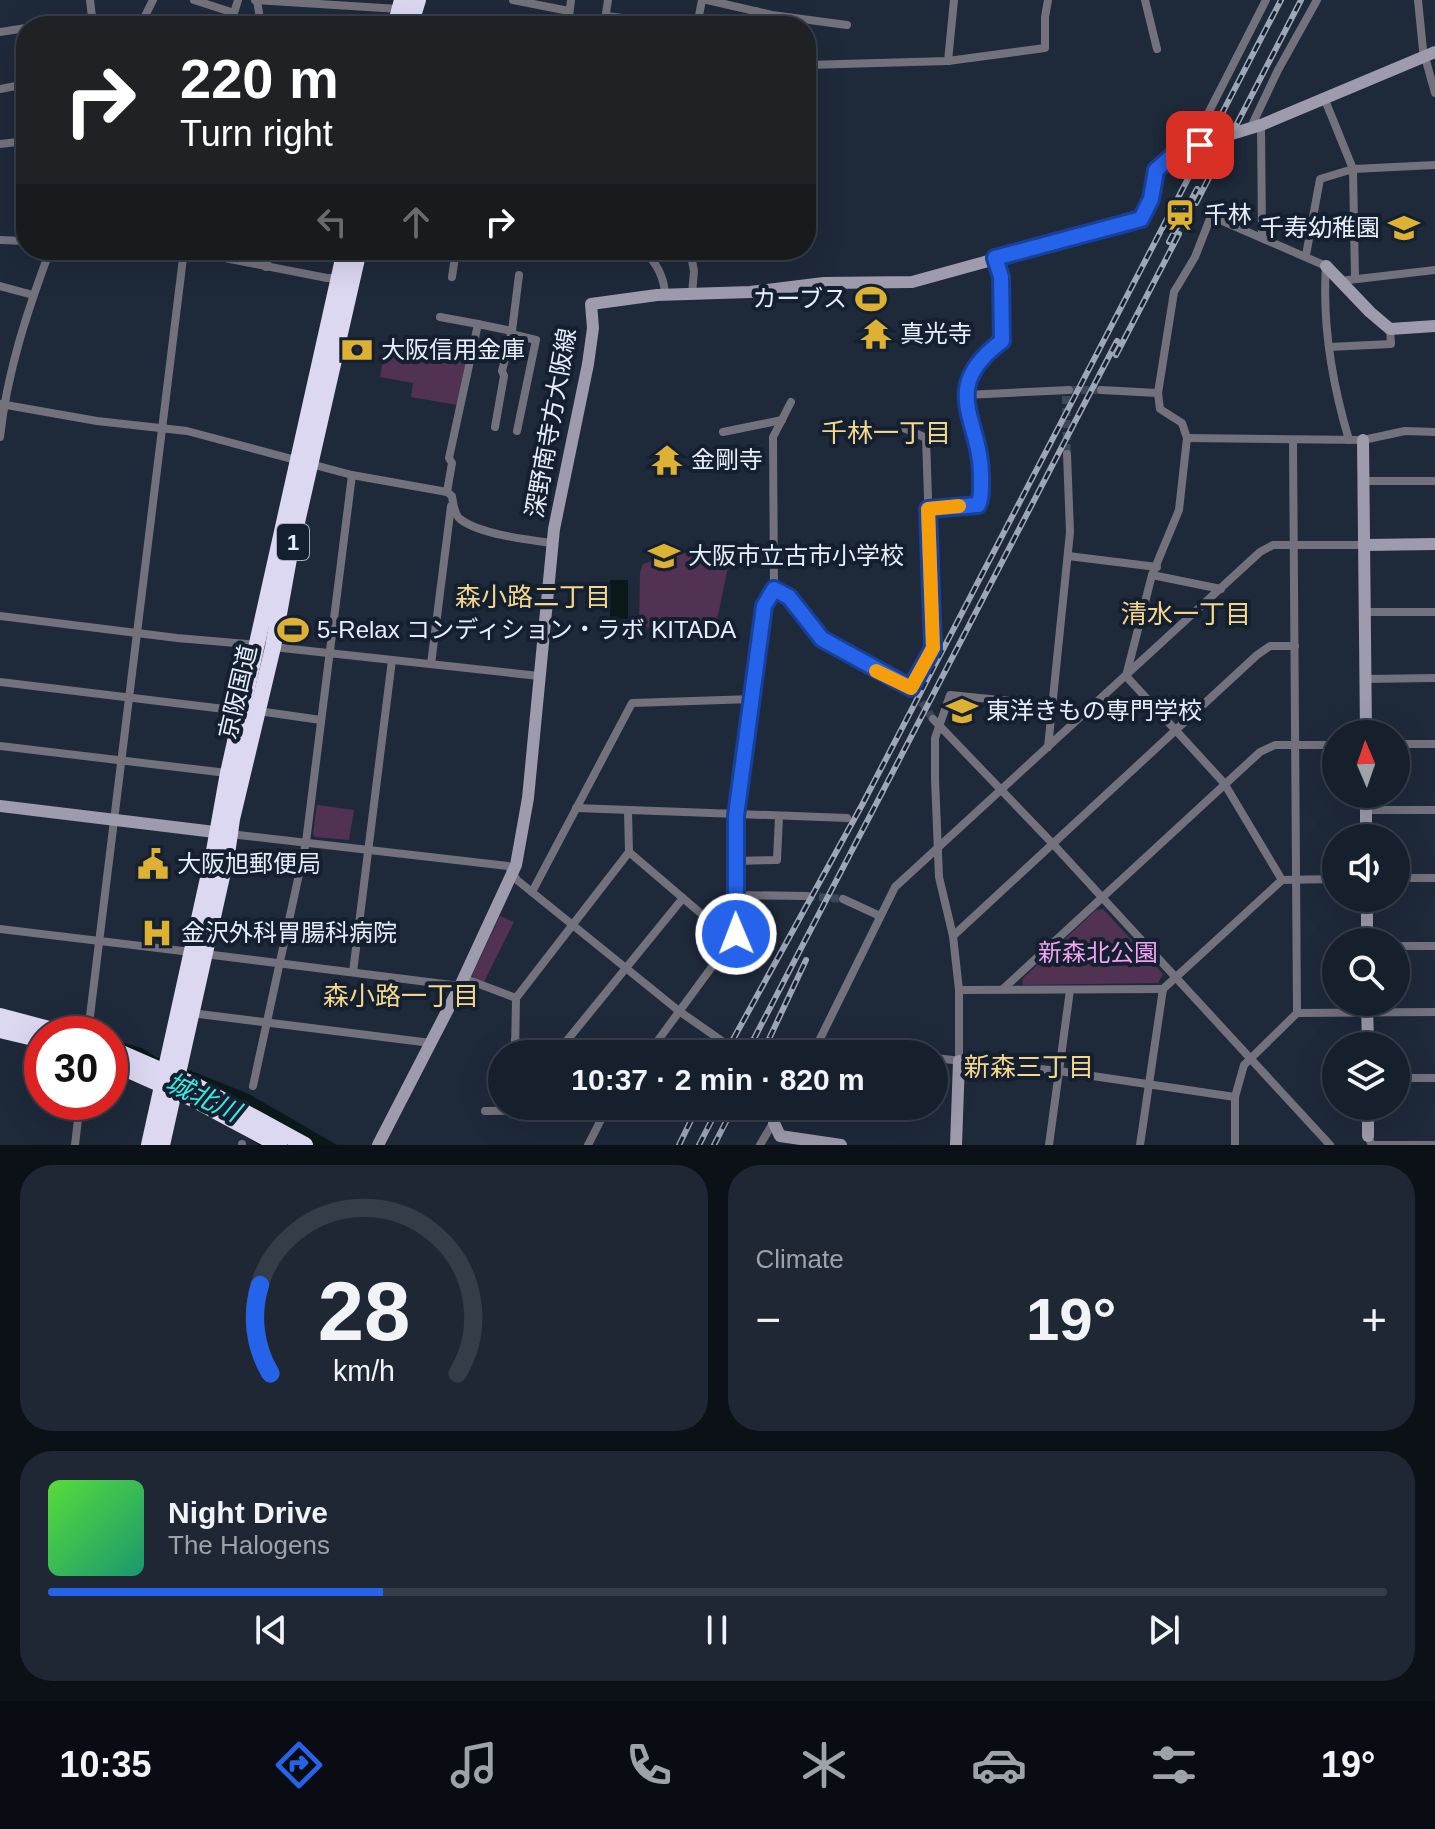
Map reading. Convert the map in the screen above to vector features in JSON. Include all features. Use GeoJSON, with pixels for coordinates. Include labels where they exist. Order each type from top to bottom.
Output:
{"type":"FeatureCollection","features":[{"type":"Feature","properties":{"kind":"highway","name":"京阪国道"},"geometry":{"type":"LineString","coordinates":[[149,1145],[163,1111],[177,1052],[304,462],[342,332],[345,260]]}},
{"type":"Feature","properties":{"kind":"highway","name":"京阪国道"},"geometry":{"type":"LineString","coordinates":[[346,278],[354,260]]}},
{"type":"Feature","properties":{"kind":"highway","name":"京阪国道"},"geometry":{"type":"LineString","coordinates":[[224,833],[228,773],[250,711]]}},
{"type":"Feature","properties":{"kind":"highway","name":"京阪国道"},"geometry":{"type":"LineString","coordinates":[[177,1052],[191,1013],[198,953]]}},
{"type":"Feature","properties":{"kind":"highway"},"geometry":{"type":"LineString","coordinates":[[0,1016],[24,1022]]}},
{"type":"Feature","properties":{"kind":"highway"},"geometry":{"type":"LineString","coordinates":[[0,1030],[24,1036]]}},
{"type":"Feature","properties":{"kind":"highway"},"geometry":{"type":"LineString","coordinates":[[128,1056],[195,1085],[305,1145]]}},
{"type":"Feature","properties":{"kind":"highway"},"geometry":{"type":"LineString","coordinates":[[128,1070],[200,1102],[279,1145]]}},
{"type":"Feature","properties":{"kind":"highway","name":"京阪国道"},"geometry":{"type":"LineString","coordinates":[[162,1145],[163,1111]]}},
{"type":"Feature","properties":{"kind":"main road","name":"深野南寺方大阪線"},"geometry":{"type":"LineString","coordinates":[[378,1145],[513,873],[524,829],[552,543],[588,364],[592,309],[665,294],[750,292],[824,283],[912,282],[1141,219],[1151,199],[1156,170],[1179,150],[1325,100],[1430,54]]}},
{"type":"Feature","properties":{"kind":"main road"},"geometry":{"type":"LineString","coordinates":[[1326,266],[1390,329],[1435,326]]}},
{"type":"Feature","properties":{"kind":"main road"},"geometry":{"type":"LineString","coordinates":[[1363,440],[1366,720]]}},
{"type":"Feature","properties":{"kind":"main road"},"geometry":{"type":"LineString","coordinates":[[1364,545],[1435,544]]}},
{"type":"Feature","properties":{"kind":"main road"},"geometry":{"type":"LineString","coordinates":[[0,806],[224,833]]}},
{"type":"Feature","properties":{"kind":"main road"},"geometry":{"type":"LineString","coordinates":[[1366,810],[1366,824]]}},
{"type":"Feature","properties":{"kind":"main road"},"geometry":{"type":"LineString","coordinates":[[956,1145],[959,1061]]}},
{"type":"Feature","properties":{"kind":"main road"},"geometry":{"type":"LineString","coordinates":[[1368,1120],[1368,1142]]}},
{"type":"Feature","properties":{"kind":"main road"},"geometry":{"type":"LineString","coordinates":[[774,1123],[780,1136],[805,1143],[841,1145]]}},
{"type":"Feature","properties":{"kind":"street"},"geometry":{"type":"LineString","coordinates":[[194,0],[234,13]]}},
{"type":"Feature","properties":{"kind":"street"},"geometry":{"type":"LineString","coordinates":[[233,16],[238,0]]}},
{"type":"Feature","properties":{"kind":"street"},"geometry":{"type":"LineString","coordinates":[[256,0],[325,2],[399,12]]}},
{"type":"Feature","properties":{"kind":"street"},"geometry":{"type":"LineString","coordinates":[[513,0],[569,11]]}},
{"type":"Feature","properties":{"kind":"street"},"geometry":{"type":"LineString","coordinates":[[569,16],[571,0]]}},
{"type":"Feature","properties":{"kind":"street"},"geometry":{"type":"LineString","coordinates":[[704,0],[788,16]]}},
{"type":"Feature","properties":{"kind":"street"},"geometry":{"type":"LineString","coordinates":[[948,61],[954,0]]}},
{"type":"Feature","properties":{"kind":"street"},"geometry":{"type":"LineString","coordinates":[[816,65],[948,61],[1045,48],[1048,0]]}},
{"type":"Feature","properties":{"kind":"street"},"geometry":{"type":"LineString","coordinates":[[1145,0],[1157,49]]}},
{"type":"Feature","properties":{"kind":"street"},"geometry":{"type":"LineString","coordinates":[[1191,147],[1266,0]]}},
{"type":"Feature","properties":{"kind":"street"},"geometry":{"type":"LineString","coordinates":[[1262,236],[1256,126],[1278,70],[1317,0]]}},
{"type":"Feature","properties":{"kind":"street"},"geometry":{"type":"LineString","coordinates":[[1418,0],[1435,93]]}},
{"type":"Feature","properties":{"kind":"street"},"geometry":{"type":"LineString","coordinates":[[755,16],[756,11]]}},
{"type":"Feature","properties":{"kind":"street"},"geometry":{"type":"LineString","coordinates":[[816,20],[847,25]]}},
{"type":"Feature","properties":{"kind":"street"},"geometry":{"type":"LineString","coordinates":[[1325,100],[1353,169],[1355,278]]}},
{"type":"Feature","properties":{"kind":"street"},"geometry":{"type":"LineString","coordinates":[[1306,255],[1320,179],[1353,169],[1435,165]]}},
{"type":"Feature","properties":{"kind":"street"},"geometry":{"type":"LineString","coordinates":[[1126,676],[1155,571],[1179,510],[1187,438],[1182,423],[1160,409],[1158,393],[1174,292],[1195,257],[1211,216],[1326,266],[1324,298],[1334,389],[1349,440]]}},
{"type":"Feature","properties":{"kind":"street"},"geometry":{"type":"LineString","coordinates":[[928,509],[978,505],[981,499],[981,468],[966,395],[975,364],[1002,341],[1001,277],[995,258]]}},
{"type":"Feature","properties":{"kind":"street"},"geometry":{"type":"LineString","coordinates":[[0,437],[2,404],[22,327],[46,260]]}},
{"type":"Feature","properties":{"kind":"street"},"geometry":{"type":"LineString","coordinates":[[90,1016],[183,260]]}},
{"type":"Feature","properties":{"kind":"street"},"geometry":{"type":"LineString","coordinates":[[241,260],[327,278],[346,278]]}},
{"type":"Feature","properties":{"kind":"street"},"geometry":{"type":"LineString","coordinates":[[266,267],[268,260]]}},
{"type":"Feature","properties":{"kind":"street"},"geometry":{"type":"LineString","coordinates":[[452,277],[455,260]]}},
{"type":"Feature","properties":{"kind":"street"},"geometry":{"type":"LineString","coordinates":[[653,260],[665,294]]}},
{"type":"Feature","properties":{"kind":"street"},"geometry":{"type":"LineString","coordinates":[[692,260],[692,294]]}},
{"type":"Feature","properties":{"kind":"street"},"geometry":{"type":"LineString","coordinates":[[1340,281],[1435,270]]}},
{"type":"Feature","properties":{"kind":"street"},"geometry":{"type":"LineString","coordinates":[[495,427],[519,275]]}},
{"type":"Feature","properties":{"kind":"street"},"geometry":{"type":"LineString","coordinates":[[0,286],[33,295]]}},
{"type":"Feature","properties":{"kind":"street"},"geometry":{"type":"LineString","coordinates":[[440,317],[536,340],[517,431]]}},
{"type":"Feature","properties":{"kind":"street"},"geometry":{"type":"LineString","coordinates":[[431,664],[452,463],[449,458],[478,324]]}},
{"type":"Feature","properties":{"kind":"street"},"geometry":{"type":"LineString","coordinates":[[1329,347],[1391,344],[1390,329]]}},
{"type":"Feature","properties":{"kind":"street"},"geometry":{"type":"LineString","coordinates":[[1101,390],[1158,393]]}},
{"type":"Feature","properties":{"kind":"street"},"geometry":{"type":"LineString","coordinates":[[966,395],[1067,392]]}},
{"type":"Feature","properties":{"kind":"street"},"geometry":{"type":"LineString","coordinates":[[658,1040],[736,934],[736,816],[764,606],[774,589],[773,437],[791,402]]}},
{"type":"Feature","properties":{"kind":"street"},"geometry":{"type":"LineString","coordinates":[[2,404],[97,421],[162,426],[352,475],[449,496]]}},
{"type":"Feature","properties":{"kind":"street"},"geometry":{"type":"LineString","coordinates":[[723,432],[782,420]]}},
{"type":"Feature","properties":{"kind":"street"},"geometry":{"type":"LineString","coordinates":[[774,589],[789,597],[822,639],[913,690],[933,648],[926,438],[904,428]]}},
{"type":"Feature","properties":{"kind":"street"},"geometry":{"type":"LineString","coordinates":[[1187,438],[1363,440],[1405,431],[1435,432]]}},
{"type":"Feature","properties":{"kind":"street"},"geometry":{"type":"LineString","coordinates":[[1293,441],[1297,1013]]}},
{"type":"Feature","properties":{"kind":"street"},"geometry":{"type":"LineString","coordinates":[[1048,748],[1070,532],[1067,454]]}},
{"type":"Feature","properties":{"kind":"street"},"geometry":{"type":"LineString","coordinates":[[253,1086],[306,842],[352,475]]}},
{"type":"Feature","properties":{"kind":"street"},"geometry":{"type":"LineString","coordinates":[[1364,481],[1435,481]]}},
{"type":"Feature","properties":{"kind":"street"},"geometry":{"type":"LineString","coordinates":[[449,496],[461,520],[500,534],[552,543]]}},
{"type":"Feature","properties":{"kind":"street"},"geometry":{"type":"LineString","coordinates":[[819,1040],[895,887],[1264,548],[1273,545],[1364,545]]}},
{"type":"Feature","properties":{"kind":"street"},"geometry":{"type":"LineString","coordinates":[[1068,556],[1155,571],[1221,589]]}},
{"type":"Feature","properties":{"kind":"street"},"geometry":{"type":"LineString","coordinates":[[1365,612],[1435,612]]}},
{"type":"Feature","properties":{"kind":"street"},"geometry":{"type":"LineString","coordinates":[[0,616],[539,676]]}},
{"type":"Feature","properties":{"kind":"street"},"geometry":{"type":"LineString","coordinates":[[953,936],[1265,648],[1295,646]]}},
{"type":"Feature","properties":{"kind":"street"},"geometry":{"type":"LineString","coordinates":[[353,972],[392,660]]}},
{"type":"Feature","properties":{"kind":"street"},"geometry":{"type":"LineString","coordinates":[[1126,676],[1224,783],[1282,880]]}},
{"type":"Feature","properties":{"kind":"street"},"geometry":{"type":"LineString","coordinates":[[1365,679],[1435,678]]}},
{"type":"Feature","properties":{"kind":"street"},"geometry":{"type":"LineString","coordinates":[[0,682],[321,720]]}},
{"type":"Feature","properties":{"kind":"street"},"geometry":{"type":"LineString","coordinates":[[959,1061],[959,990],[953,936],[939,877],[936,722],[950,695],[1052,705]]}},
{"type":"Feature","properties":{"kind":"street"},"geometry":{"type":"LineString","coordinates":[[532,892],[632,703],[753,699]]}},
{"type":"Feature","properties":{"kind":"street"},"geometry":{"type":"LineString","coordinates":[[936,722],[1053,844],[1330,1145]]}},
{"type":"Feature","properties":{"kind":"street"},"geometry":{"type":"LineString","coordinates":[[1410,744],[1435,744]]}},
{"type":"Feature","properties":{"kind":"street"},"geometry":{"type":"LineString","coordinates":[[1003,989],[1264,749],[1275,745],[1322,745]]}},
{"type":"Feature","properties":{"kind":"street"},"geometry":{"type":"LineString","coordinates":[[0,746],[228,773]]}},
{"type":"Feature","properties":{"kind":"street"},"geometry":{"type":"LineString","coordinates":[[576,808],[847,818]]}},
{"type":"Feature","properties":{"kind":"street"},"geometry":{"type":"LineString","coordinates":[[1366,810],[1435,810]]}},
{"type":"Feature","properties":{"kind":"street"},"geometry":{"type":"LineString","coordinates":[[515,1040],[516,998],[629,852],[628,811]]}},
{"type":"Feature","properties":{"kind":"street"},"geometry":{"type":"LineString","coordinates":[[734,861],[777,860],[779,817]]}},
{"type":"Feature","properties":{"kind":"street"},"geometry":{"type":"LineString","coordinates":[[224,833],[508,866],[517,880],[679,1011],[721,1040]]}},
{"type":"Feature","properties":{"kind":"street"},"geometry":{"type":"LineString","coordinates":[[629,852],[732,940]]}},
{"type":"Feature","properties":{"kind":"street"},"geometry":{"type":"LineString","coordinates":[[1410,878],[1435,878]]}},
{"type":"Feature","properties":{"kind":"street"},"geometry":{"type":"LineString","coordinates":[[1140,1145],[1163,989],[1282,880],[1322,879]]}},
{"type":"Feature","properties":{"kind":"street"},"geometry":{"type":"LineString","coordinates":[[735,895],[807,896]]}},
{"type":"Feature","properties":{"kind":"street"},"geometry":{"type":"LineString","coordinates":[[567,1040],[683,898]]}},
{"type":"Feature","properties":{"kind":"street"},"geometry":{"type":"LineString","coordinates":[[843,899],[880,916]]}},
{"type":"Feature","properties":{"kind":"street"},"geometry":{"type":"LineString","coordinates":[[0,929],[280,964],[461,982],[516,998]]}},
{"type":"Feature","properties":{"kind":"street"},"geometry":{"type":"LineString","coordinates":[[1410,946],[1435,946]]}},
{"type":"Feature","properties":{"kind":"street"},"geometry":{"type":"LineString","coordinates":[[959,990],[1163,989]]}},
{"type":"Feature","properties":{"kind":"street"},"geometry":{"type":"LineString","coordinates":[[1049,1145],[1070,990]]}},
{"type":"Feature","properties":{"kind":"street"},"geometry":{"type":"LineString","coordinates":[[1410,1010],[1435,1012]]}},
{"type":"Feature","properties":{"kind":"street"},"geometry":{"type":"LineString","coordinates":[[1235,1145],[1235,1097],[1244,1065],[1297,1013],[1322,1011]]}},
{"type":"Feature","properties":{"kind":"street"},"geometry":{"type":"LineString","coordinates":[[191,1013],[431,1043]]}},
{"type":"Feature","properties":{"kind":"street"},"geometry":{"type":"LineString","coordinates":[[948,1060],[1059,1071],[1235,1097]]}},
{"type":"Feature","properties":{"kind":"street"},"geometry":{"type":"LineString","coordinates":[[1410,1078],[1435,1078]]}},
{"type":"Feature","properties":{"kind":"street"},"geometry":{"type":"LineString","coordinates":[[75,1145],[78,1120]]}},
{"type":"Feature","properties":{"kind":"street"},"geometry":{"type":"LineString","coordinates":[[588,1145],[599,1120]]}},
{"type":"Feature","properties":{"kind":"street"},"geometry":{"type":"LineString","coordinates":[[760,1145],[776,1120]]}},
{"type":"Feature","properties":{"kind":"street"},"geometry":{"type":"LineString","coordinates":[[1368,1142],[1435,1145]]}},
{"type":"Feature","properties":{"kind":"green space"},"geometry":{"type":"Polygon","coordinates":[[[386,342],[463,356],[466,360],[457,405],[411,397],[413,383],[380,377],[386,342]]]}},
{"type":"Feature","properties":{"kind":"green space"},"geometry":{"type":"Polygon","coordinates":[[[685,549],[722,551],[728,567],[715,630],[639,627],[640,573],[643,564],[685,549]]]}},
{"type":"Feature","properties":{"kind":"green space"},"geometry":{"type":"Polygon","coordinates":[[[317,805],[354,810],[349,840],[315,837],[317,805]]]}},
{"type":"Feature","properties":{"kind":"green space","name":"新森北公園"},"geometry":{"type":"Polygon","coordinates":[[[1103,909],[1163,974],[1158,983],[1023,985],[1022,979],[1096,910],[1103,909]]]}},
{"type":"Feature","properties":{"kind":"green space"},"geometry":{"type":"Polygon","coordinates":[[[500,916],[514,922],[484,982],[474,979],[472,975],[500,916]]]}},
{"type":"Feature","properties":{"kind":"water"},"geometry":{"type":"Polygon","coordinates":[[[610,580],[628,580],[628,619],[610,619],[610,580]]]}},
{"type":"Feature","properties":{"kind":"water","name":"城北川"},"geometry":{"type":"Polygon","coordinates":[[[128,1044],[249,1094],[337,1145],[259,1145],[208,1112],[128,1079],[128,1044]]]}},
{"type":"Feature","properties":{"kind":"tunnel"},"geometry":{"type":"LineString","coordinates":[[1069,390],[1101,390]]}},
{"type":"Feature","properties":{"kind":"tunnel"},"geometry":{"type":"LineString","coordinates":[[1066,396],[1067,454]]}},
{"type":"Feature","properties":{"kind":"tunnel"},"geometry":{"type":"LineString","coordinates":[[915,692],[933,719]]}},
{"type":"Feature","properties":{"kind":"tunnel"},"geometry":{"type":"LineString","coordinates":[[807,896],[843,899]]}},
{"type":"Feature","properties":{"kind":"railway"},"geometry":{"type":"LineString","coordinates":[[733,1040],[862,805],[1281,0]]}},
{"type":"Feature","properties":{"kind":"railway"},"geometry":{"type":"LineString","coordinates":[[1196,203],[1301,0]]}},
{"type":"Feature","properties":{"kind":"railway"},"geometry":{"type":"LineString","coordinates":[[1169,242],[1197,189]]}},
{"type":"Feature","properties":{"kind":"railway"},"geometry":{"type":"LineString","coordinates":[[1116,355],[1179,234]]}},
{"type":"Feature","properties":{"kind":"railway"},"geometry":{"type":"LineString","coordinates":[[753,1040],[1117,341]]}},
{"type":"Feature","properties":{"kind":"railway"},"geometry":{"type":"LineString","coordinates":[[769,1040],[806,960]]}},
{"type":"Feature","properties":{"kind":"railway"},"geometry":{"type":"LineString","coordinates":[[679,1145],[691,1120]]}},
{"type":"Feature","properties":{"kind":"railway"},"geometry":{"type":"LineString","coordinates":[[699,1145],[712,1120]]}},
{"type":"Feature","properties":{"kind":"railway"},"geometry":{"type":"LineString","coordinates":[[714,1145],[727,1120]]}},
{"type":"Feature","properties":{"kind":"slow traffic"},"geometry":{"type":"LineString","coordinates":[[876,671],[911,688],[933,648],[928,509],[959,506]]}},
{"type":"Feature","properties":{"kind":"place","name":"千林"},"geometry":{"type":"Point","coordinates":[1180,215]}},
{"type":"Feature","properties":{"kind":"place","name":"千寿幼稚園"},"geometry":{"type":"Point","coordinates":[1404,228]}},
{"type":"Feature","properties":{"kind":"place","name":"カーブス"},"geometry":{"type":"Point","coordinates":[871,299]}},
{"type":"Feature","properties":{"kind":"place","name":"真光寺"},"geometry":{"type":"Point","coordinates":[876,334]}},
{"type":"Feature","properties":{"kind":"place","name":"大阪信用金庫"},"geometry":{"type":"Point","coordinates":[357,350]}},
{"type":"Feature","properties":{"kind":"place","name":"金剛寺"},"geometry":{"type":"Point","coordinates":[667,460]}},
{"type":"Feature","properties":{"kind":"place","name":"大阪市立古市小学校"},"geometry":{"type":"Point","coordinates":[664,556]}},
{"type":"Feature","properties":{"kind":"place","name":"5-Relax コンディション・ラボ KITADA"},"geometry":{"type":"Point","coordinates":[293,630]}},
{"type":"Feature","properties":{"kind":"place","name":"東洋きもの専門学校"},"geometry":{"type":"Point","coordinates":[962,711]}},
{"type":"Feature","properties":{"kind":"place","name":"大阪旭郵便局"},"geometry":{"type":"Point","coordinates":[153,864]}},
{"type":"Feature","properties":{"kind":"place","name":"金沢外科胃腸科病院"},"geometry":{"type":"Point","coordinates":[157,933]}},
{"type":"Feature","properties":{"kind":"district","name":"千林一丁目"},"geometry":{"type":"Point","coordinates":[886,433]}},
{"type":"Feature","properties":{"kind":"district","name":"森小路二丁目"},"geometry":{"type":"Point","coordinates":[533,597]}},
{"type":"Feature","properties":{"kind":"district","name":"清水一丁目"},"geometry":{"type":"Point","coordinates":[1186,614]}},
{"type":"Feature","properties":{"kind":"district","name":"森小路一丁目"},"geometry":{"type":"Point","coordinates":[401,996]}},
{"type":"Feature","properties":{"kind":"district","name":"新森三丁目"},"geometry":{"type":"Point","coordinates":[1029,1067]}},
{"type":"Feature","properties":{"kind":"route"},"geometry":{"type":"LineString","coordinates":[[736,934],[736,816],[764,606],[774,589],[789,597],[822,639],[911,688],[933,648],[928,509],[978,505],[981,499],[981,468],[966,395],[975,364],[1002,341],[1001,277],[995,258],[1141,219],[1151,199],[1156,170],[1179,150],[1200,145]]}}]}
